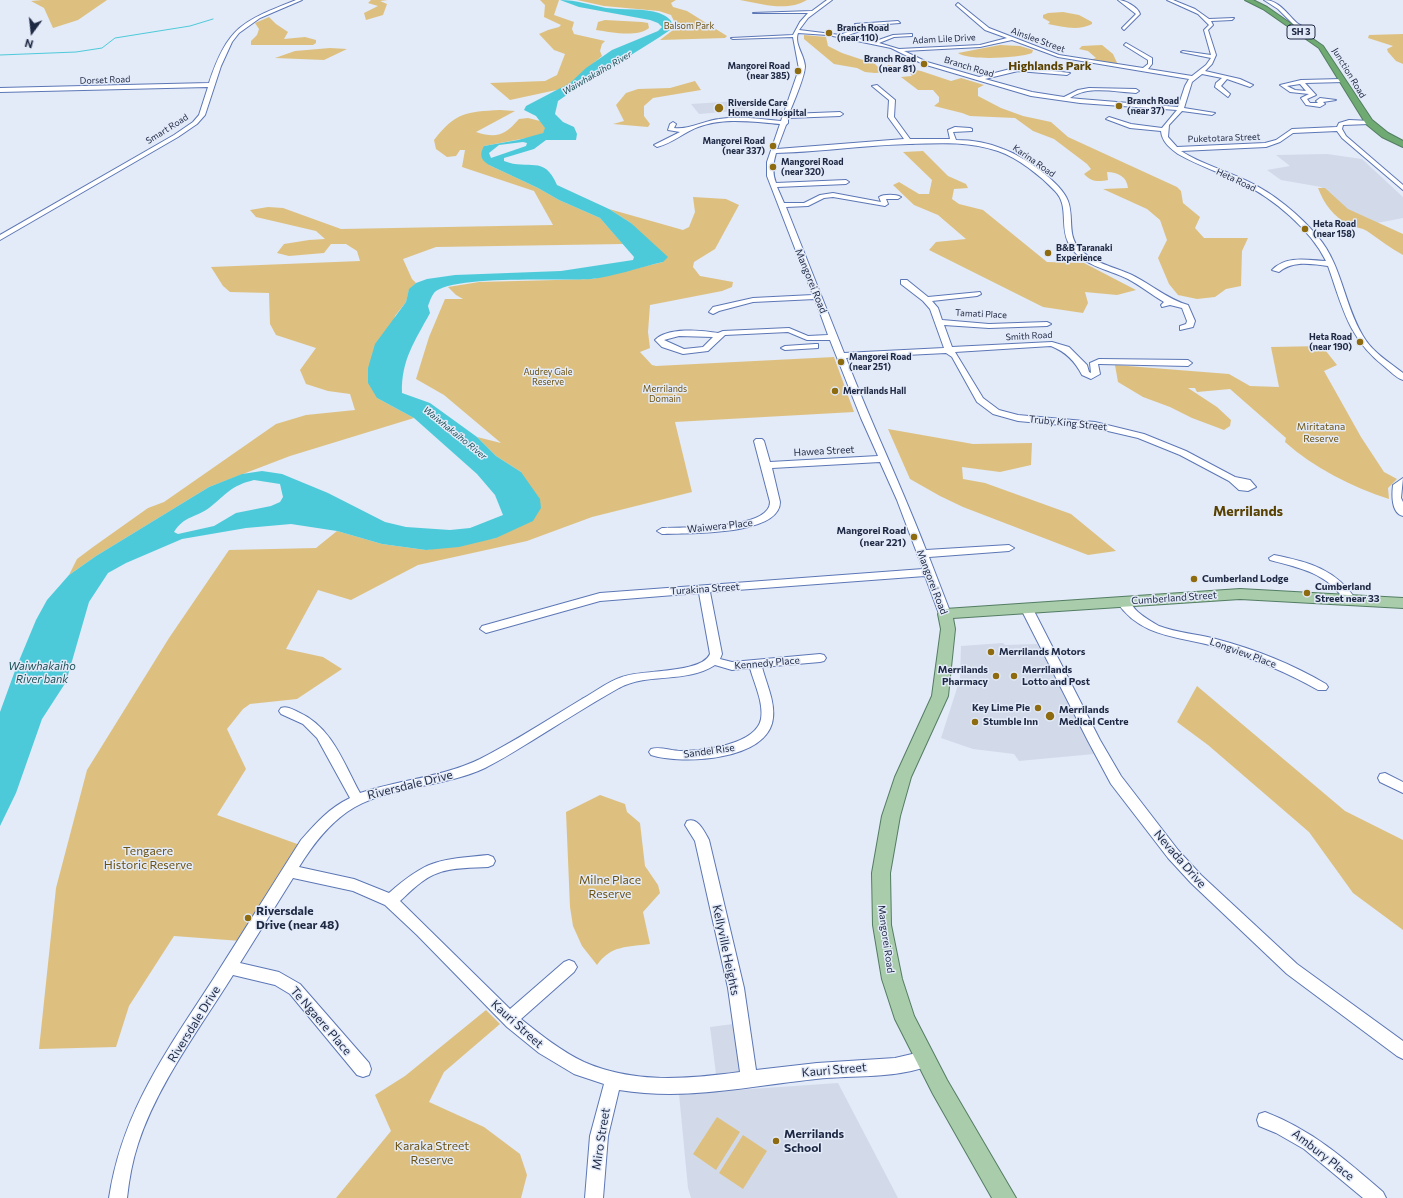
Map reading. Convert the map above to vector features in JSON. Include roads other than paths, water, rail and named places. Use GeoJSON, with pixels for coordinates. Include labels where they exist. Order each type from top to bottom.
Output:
{"type":"FeatureCollection","features":[{"type":"Feature","properties":{"kind":"highway","name":"Junction Road"},"geometry":{"type":"LineString","coordinates":[[1248,0],[1265,8],[1321,46],[1328,54],[1342,81],[1369,122]]}},
{"type":"Feature","properties":{"kind":"highway","name":"SH 3"},"geometry":{"type":"LineString","coordinates":[[1369,122],[1385,135],[1403,144]]}},
{"type":"Feature","properties":{"kind":"main road","name":"Cumberland Street"},"geometry":{"type":"LineString","coordinates":[[945,614],[1240,594],[1287,595],[1350,601],[1403,602]]}},
{"type":"Feature","properties":{"kind":"main road","name":"Mangorei Road"},"geometry":{"type":"LineString","coordinates":[[945,614],[948,629],[940,696],[903,777],[894,803],[881,873],[882,925],[892,979],[905,1019],[925,1059],[1005,1198]]}},
{"type":"Feature","properties":{"kind":"street","name":"Smart Road"},"geometry":{"type":"LineString","coordinates":[[0,238],[176,136],[195,123],[202,115],[211,85],[226,47],[246,24],[300,0]]}},
{"type":"Feature","properties":{"kind":"street"},"geometry":{"type":"LineString","coordinates":[[796,34],[814,12],[830,0]]}},
{"type":"Feature","properties":{"kind":"street"},"geometry":{"type":"LineString","coordinates":[[1120,0],[1138,11],[1138,14],[1124,29]]}},
{"type":"Feature","properties":{"kind":"street"},"geometry":{"type":"LineString","coordinates":[[1109,119],[1130,126],[1164,130],[1166,124],[1180,109],[1193,78],[1210,66],[1213,57],[1206,34],[1206,30],[1211,25],[1208,20],[1197,12],[1169,0]]}},
{"type":"Feature","properties":{"kind":"street"},"geometry":{"type":"LineString","coordinates":[[1266,0],[1280,8],[1297,25],[1312,32],[1302,33]]}},
{"type":"Feature","properties":{"kind":"street","name":"Ainslee Street"},"geometry":{"type":"LineString","coordinates":[[958,4],[985,28],[1061,57],[1193,78]]}},
{"type":"Feature","properties":{"kind":"street"},"geometry":{"type":"LineString","coordinates":[[755,13],[814,12]]}},
{"type":"Feature","properties":{"kind":"street"},"geometry":{"type":"LineString","coordinates":[[1208,20],[1232,19]]}},
{"type":"Feature","properties":{"kind":"street"},"geometry":{"type":"LineString","coordinates":[[842,36],[860,29],[857,25],[898,22]]}},
{"type":"Feature","properties":{"kind":"street","name":"Branch Road"},"geometry":{"type":"LineString","coordinates":[[733,38],[796,34],[842,36],[900,50],[921,62],[1031,94],[1065,99],[1212,113]]}},
{"type":"Feature","properties":{"kind":"street","name":"Mangorei Road"},"geometry":{"type":"LineString","coordinates":[[796,34],[802,60],[802,70],[774,150],[769,167],[770,176],[780,205],[842,356],[865,418],[902,500],[945,614]]}},
{"type":"Feature","properties":{"kind":"street"},"geometry":{"type":"LineString","coordinates":[[874,43],[893,36],[910,35]]}},
{"type":"Feature","properties":{"kind":"street","name":"Adam Lile Drive"},"geometry":{"type":"LineString","coordinates":[[900,50],[980,46],[1011,39]]}},
{"type":"Feature","properties":{"kind":"street"},"geometry":{"type":"LineString","coordinates":[[1126,44],[1150,59],[1150,64],[1143,71]]}},
{"type":"Feature","properties":{"kind":"street"},"geometry":{"type":"LineString","coordinates":[[1183,52],[1213,57]]}},
{"type":"Feature","properties":{"kind":"street"},"geometry":{"type":"LineString","coordinates":[[977,79],[1018,69],[1067,72]]}},
{"type":"Feature","properties":{"kind":"street"},"geometry":{"type":"LineString","coordinates":[[1201,72],[1226,77],[1250,85]]}},
{"type":"Feature","properties":{"kind":"street"},"geometry":{"type":"LineString","coordinates":[[1226,77],[1218,84],[1218,87],[1228,95]]}},
{"type":"Feature","properties":{"kind":"street"},"geometry":{"type":"LineString","coordinates":[[1309,92],[1296,92],[1287,89],[1283,85],[1301,82],[1342,81]]}},
{"type":"Feature","properties":{"kind":"street"},"geometry":{"type":"LineString","coordinates":[[1301,82],[1313,96],[1304,100],[1310,104],[1322,104],[1319,101],[1320,100],[1333,100]]}},
{"type":"Feature","properties":{"kind":"street","name":"Dorset Road"},"geometry":{"type":"LineString","coordinates":[[0,90],[211,85]]}},
{"type":"Feature","properties":{"kind":"street"},"geometry":{"type":"LineString","coordinates":[[875,86],[892,100],[891,117],[909,142]]}},
{"type":"Feature","properties":{"kind":"street"},"geometry":{"type":"LineString","coordinates":[[1065,99],[1070,94],[1086,90],[1136,91]]}},
{"type":"Feature","properties":{"kind":"street"},"geometry":{"type":"LineString","coordinates":[[657,145],[674,139],[704,123],[728,120],[786,119],[840,114]]}},
{"type":"Feature","properties":{"kind":"street"},"geometry":{"type":"LineString","coordinates":[[1369,122],[1349,122],[1341,124],[1339,129],[1344,137],[1403,188]]}},
{"type":"Feature","properties":{"kind":"street"},"geometry":{"type":"LineString","coordinates":[[673,124],[670,129],[685,132]]}},
{"type":"Feature","properties":{"kind":"street"},"geometry":{"type":"LineString","coordinates":[[954,142],[950,131],[955,129],[970,130]]}},
{"type":"Feature","properties":{"kind":"street","name":"Puketotara Street"},"geometry":{"type":"LineString","coordinates":[[1176,149],[1266,145],[1278,141],[1292,131],[1339,129]]}},
{"type":"Feature","properties":{"kind":"street","name":"Heta Road"},"geometry":{"type":"LineString","coordinates":[[1164,130],[1165,137],[1176,149],[1190,158],[1257,189],[1311,233],[1321,245],[1330,264],[1348,313],[1360,338],[1369,349],[1403,377]]}},
{"type":"Feature","properties":{"kind":"street","name":"Karina Road"},"geometry":{"type":"LineString","coordinates":[[774,150],[909,142],[954,142],[984,145],[1007,152],[1062,194],[1067,203],[1070,238],[1076,250],[1087,257],[1138,281],[1167,304],[1185,307],[1191,321],[1190,325],[1183,328]]}},
{"type":"Feature","properties":{"kind":"street"},"geometry":{"type":"LineString","coordinates":[[773,185],[846,182]]}},
{"type":"Feature","properties":{"kind":"street"},"geometry":{"type":"LineString","coordinates":[[780,205],[810,204],[821,196],[831,195],[842,195],[874,204],[885,204],[882,198],[898,197]]}},
{"type":"Feature","properties":{"kind":"street"},"geometry":{"type":"LineString","coordinates":[[1276,270],[1283,265],[1298,262],[1330,264]]}},
{"type":"Feature","properties":{"kind":"street","name":"Truby King Street"},"geometry":{"type":"LineString","coordinates":[[904,282],[926,299],[934,308],[949,351],[955,356],[980,400],[996,412],[1018,418],[1078,423],[1130,433],[1183,453],[1232,479]]}},
{"type":"Feature","properties":{"kind":"street"},"geometry":{"type":"LineString","coordinates":[[926,299],[977,294]]}},
{"type":"Feature","properties":{"kind":"street"},"geometry":{"type":"LineString","coordinates":[[709,313],[739,308],[768,299],[817,297]]}},
{"type":"Feature","properties":{"kind":"street","name":"Tamati Place"},"geometry":{"type":"LineString","coordinates":[[939,322],[999,326],[1046,324]]}},
{"type":"Feature","properties":{"kind":"street"},"geometry":{"type":"LineString","coordinates":[[720,336],[711,334],[666,336],[659,340],[661,343],[671,348],[683,352],[691,352],[705,349],[720,336],[723,333],[782,330],[803,335],[806,342],[815,346]]}},
{"type":"Feature","properties":{"kind":"street"},"geometry":{"type":"LineString","coordinates":[[785,348],[806,342],[834,337]]}},
{"type":"Feature","properties":{"kind":"street","name":"Smith Road"},"geometry":{"type":"LineString","coordinates":[[842,356],[949,351],[1041,344],[1057,345],[1066,349],[1084,367],[1085,373],[1091,376],[1096,374],[1094,362],[1099,361],[1188,363]]}},
{"type":"Feature","properties":{"kind":"street","name":"Waiwera Place"},"geometry":{"type":"LineString","coordinates":[[662,531],[740,526],[762,521],[769,517],[773,512],[775,501],[759,441]]}},
{"type":"Feature","properties":{"kind":"street","name":"Hawea Street"},"geometry":{"type":"LineString","coordinates":[[766,465],[883,459]]}},
{"type":"Feature","properties":{"kind":"street"},"geometry":{"type":"LineString","coordinates":[[1403,481],[1398,485],[1396,498],[1403,513]]}},
{"type":"Feature","properties":{"kind":"street"},"geometry":{"type":"LineString","coordinates":[[922,554],[1009,548]]}},
{"type":"Feature","properties":{"kind":"street"},"geometry":{"type":"LineString","coordinates":[[1274,558],[1303,564],[1325,574],[1338,584],[1350,601]]}},
{"type":"Feature","properties":{"kind":"street","name":"Turakina Street"},"geometry":{"type":"LineString","coordinates":[[486,629],[585,600],[704,589],[928,572]]}},
{"type":"Feature","properties":{"kind":"street"},"geometry":{"type":"LineString","coordinates":[[704,589],[716,646],[714,661]]}},
{"type":"Feature","properties":{"kind":"street","name":"Longview Place"},"geometry":{"type":"LineString","coordinates":[[1123,602],[1138,619],[1157,629],[1167,633],[1222,644],[1304,676],[1322,687]]}},
{"type":"Feature","properties":{"kind":"street","name":"Nevada Drive"},"geometry":{"type":"LineString","coordinates":[[1027,609],[1094,742],[1116,780],[1174,854],[1196,879],[1292,969],[1403,1051]]}},
{"type":"Feature","properties":{"kind":"street","name":"Kennedy Place"},"geometry":{"type":"LineString","coordinates":[[714,661],[732,666],[820,658]]}},
{"type":"Feature","properties":{"kind":"street","name":"Riversdale Drive"},"geometry":{"type":"LineString","coordinates":[[118,1198],[122,1169],[132,1132],[157,1084],[289,870],[315,831],[325,820],[357,799],[380,791],[472,768],[631,678],[696,670],[710,665],[714,661]]}},
{"type":"Feature","properties":{"kind":"street","name":"Sandel Rise"},"geometry":{"type":"LineString","coordinates":[[655,752],[681,756],[734,748],[754,740],[765,727],[767,720],[755,665]]}},
{"type":"Feature","properties":{"kind":"street"},"geometry":{"type":"LineString","coordinates":[[285,711],[307,721],[322,735],[357,799]]}},
{"type":"Feature","properties":{"kind":"street"},"geometry":{"type":"LineString","coordinates":[[1385,778],[1403,788]]}},
{"type":"Feature","properties":{"kind":"street","name":"Kellyville Heights"},"geometry":{"type":"LineString","coordinates":[[692,825],[702,840],[736,988],[749,1078]]}},
{"type":"Feature","properties":{"kind":"street"},"geometry":{"type":"LineString","coordinates":[[390,901],[413,882],[434,869],[446,865],[488,861]]}},
{"type":"Feature","properties":{"kind":"street","name":"Kauri Street"},"geometry":{"type":"LineString","coordinates":[[289,870],[352,884],[376,893],[390,901],[530,1039],[563,1061],[590,1074],[613,1081],[664,1087],[686,1087],[749,1078],[873,1067],[915,1062],[925,1059]]}},
{"type":"Feature","properties":{"kind":"street","name":"Te Ngaere Place"},"geometry":{"type":"LineString","coordinates":[[230,967],[279,979],[295,988],[363,1069]]}},
{"type":"Feature","properties":{"kind":"street"},"geometry":{"type":"LineString","coordinates":[[510,1019],[569,967]]}},
{"type":"Feature","properties":{"kind":"street","name":"Miro Street"},"geometry":{"type":"LineString","coordinates":[[594,1198],[599,1136],[613,1081]]}},
{"type":"Feature","properties":{"kind":"street","name":"Ambury Place"},"geometry":{"type":"LineString","coordinates":[[1265,1120],[1283,1126],[1300,1135],[1377,1198]]}},
{"type":"Feature","properties":{"kind":"water","name":"Waiwhakaiho River bank"},"geometry":{"type":"Polygon","coordinates":[[[560,0],[606,8],[653,11],[667,17],[672,23],[673,28],[558,101],[555,114],[563,122],[574,127],[577,134],[576,140],[546,140],[534,149],[504,158],[504,161],[513,164],[541,166],[552,175],[557,185],[609,209],[631,223],[668,257],[663,262],[599,278],[487,281],[448,286],[436,291],[428,306],[430,313],[414,342],[406,361],[402,381],[402,393],[430,403],[477,437],[496,456],[521,472],[540,499],[541,508],[533,521],[496,538],[459,547],[426,550],[382,544],[337,531],[291,524],[246,528],[182,539],[126,563],[108,573],[89,602],[66,682],[42,719],[16,793],[0,826],[0,712],[36,620],[47,600],[69,575],[96,556],[209,487],[242,474],[262,471],[282,474],[328,493],[385,522],[406,527],[450,530],[470,528],[503,515],[495,495],[477,474],[414,418],[377,398],[368,383],[368,368],[375,344],[406,302],[409,289],[416,283],[427,279],[455,275],[561,271],[633,260],[634,257],[600,218],[559,200],[538,188],[489,165],[484,161],[481,155],[484,146],[518,140],[543,133],[545,128],[536,116],[524,110],[526,106],[570,83],[586,68],[612,50],[658,31],[662,27],[658,23],[650,20],[579,7],[560,0]],[[523,142],[499,145],[489,153],[491,158],[526,146],[527,143],[523,142]],[[254,480],[234,488],[209,508],[186,520],[174,532],[178,534],[214,526],[236,513],[271,506],[280,502],[283,497],[280,484],[254,480]]]}},
{"type":"Feature","properties":{"kind":"waterway"},"geometry":{"type":"LineString","coordinates":[[0,55],[76,52],[102,48],[115,38],[190,26],[213,19]]}},
{"type":"Feature","properties":{"kind":"place","name":"Branch Road (near 110)"},"geometry":{"type":"Point","coordinates":[829,33]}},
{"type":"Feature","properties":{"kind":"place","name":"Branch Road (near 81)"},"geometry":{"type":"Point","coordinates":[924,64]}},
{"type":"Feature","properties":{"kind":"place","name":"Mangorei Road (near 385)"},"geometry":{"type":"Point","coordinates":[798,71]}},
{"type":"Feature","properties":{"kind":"place","name":"Branch Road (near 37)"},"geometry":{"type":"Point","coordinates":[1119,106]}},
{"type":"Feature","properties":{"kind":"place","name":"Riverside Care Home and Hospital"},"geometry":{"type":"Point","coordinates":[719,108]}},
{"type":"Feature","properties":{"kind":"place","name":"Mangorei Road (near 337)"},"geometry":{"type":"Point","coordinates":[773,146]}},
{"type":"Feature","properties":{"kind":"place","name":"Mangorei Road (near 320)"},"geometry":{"type":"Point","coordinates":[773,167]}},
{"type":"Feature","properties":{"kind":"place","name":"Heta Road (near 158)"},"geometry":{"type":"Point","coordinates":[1305,229]}},
{"type":"Feature","properties":{"kind":"place","name":"B&B Taranaki Experience"},"geometry":{"type":"Point","coordinates":[1048,253]}},
{"type":"Feature","properties":{"kind":"place","name":"Heta Road (near 190)"},"geometry":{"type":"Point","coordinates":[1360,342]}},
{"type":"Feature","properties":{"kind":"place","name":"Mangorei Road (near 251)"},"geometry":{"type":"Point","coordinates":[841,362]}},
{"type":"Feature","properties":{"kind":"place","name":"Merrilands Hall"},"geometry":{"type":"Point","coordinates":[835,391]}},
{"type":"Feature","properties":{"kind":"place","name":"Mangorei Road (near 221)"},"geometry":{"type":"Point","coordinates":[914,537]}},
{"type":"Feature","properties":{"kind":"place","name":"Cumberland Lodge"},"geometry":{"type":"Point","coordinates":[1194,579]}},
{"type":"Feature","properties":{"kind":"place","name":"Cumberland Street near 33"},"geometry":{"type":"Point","coordinates":[1307,593]}},
{"type":"Feature","properties":{"kind":"place","name":"Merrilands Motors"},"geometry":{"type":"Point","coordinates":[991,652]}},
{"type":"Feature","properties":{"kind":"place","name":"Merrilands Pharmacy"},"geometry":{"type":"Point","coordinates":[996,676]}},
{"type":"Feature","properties":{"kind":"place","name":"Merrilands Lotto and Post"},"geometry":{"type":"Point","coordinates":[1014,676]}},
{"type":"Feature","properties":{"kind":"place","name":"Key Lime Pie"},"geometry":{"type":"Point","coordinates":[1038,708]}},
{"type":"Feature","properties":{"kind":"place","name":"Merrilands Medical Centre"},"geometry":{"type":"Point","coordinates":[1050,716]}},
{"type":"Feature","properties":{"kind":"place","name":"Stumble Inn"},"geometry":{"type":"Point","coordinates":[975,722]}},
{"type":"Feature","properties":{"kind":"place","name":"Riversdale Drive (near 48)"},"geometry":{"type":"Point","coordinates":[248,918]}},
{"type":"Feature","properties":{"kind":"place","name":"Merrilands School"},"geometry":{"type":"Point","coordinates":[776,1141]}},
{"type":"Feature","properties":{"kind":"district","name":"Highlands Park"},"geometry":{"type":"Point","coordinates":[1050,66]}},
{"type":"Feature","properties":{"kind":"district","name":"Merrilands"},"geometry":{"type":"Point","coordinates":[1248,511]}},
{"type":"Feature","properties":{"kind":"park label","name":"Balsom Park"},"geometry":{"type":"Point","coordinates":[689,26]}},
{"type":"Feature","properties":{"kind":"park label","name":"Audrey Gale Reserve"},"geometry":{"type":"Point","coordinates":[548,378]}},
{"type":"Feature","properties":{"kind":"park label","name":"Merrilands Domain"},"geometry":{"type":"Point","coordinates":[665,394]}},
{"type":"Feature","properties":{"kind":"park label","name":"Miritatana Reserve"},"geometry":{"type":"Point","coordinates":[1321,432]}},
{"type":"Feature","properties":{"kind":"park label","name":"Tengaere Historic Reserve"},"geometry":{"type":"Point","coordinates":[148,858]}},
{"type":"Feature","properties":{"kind":"park label","name":"Milne Place Reserve"},"geometry":{"type":"Point","coordinates":[610,887]}},
{"type":"Feature","properties":{"kind":"park label","name":"Karaka Street Reserve"},"geometry":{"type":"Point","coordinates":[432,1153]}},
{"type":"Feature","properties":{"kind":"water label","name":"Waiwhakaiho River"},"geometry":{"type":"Point","coordinates":[597,73]}},
{"type":"Feature","properties":{"kind":"water label","name":"Waiwhakaiho River"},"geometry":{"type":"Point","coordinates":[455,433]}}]}
